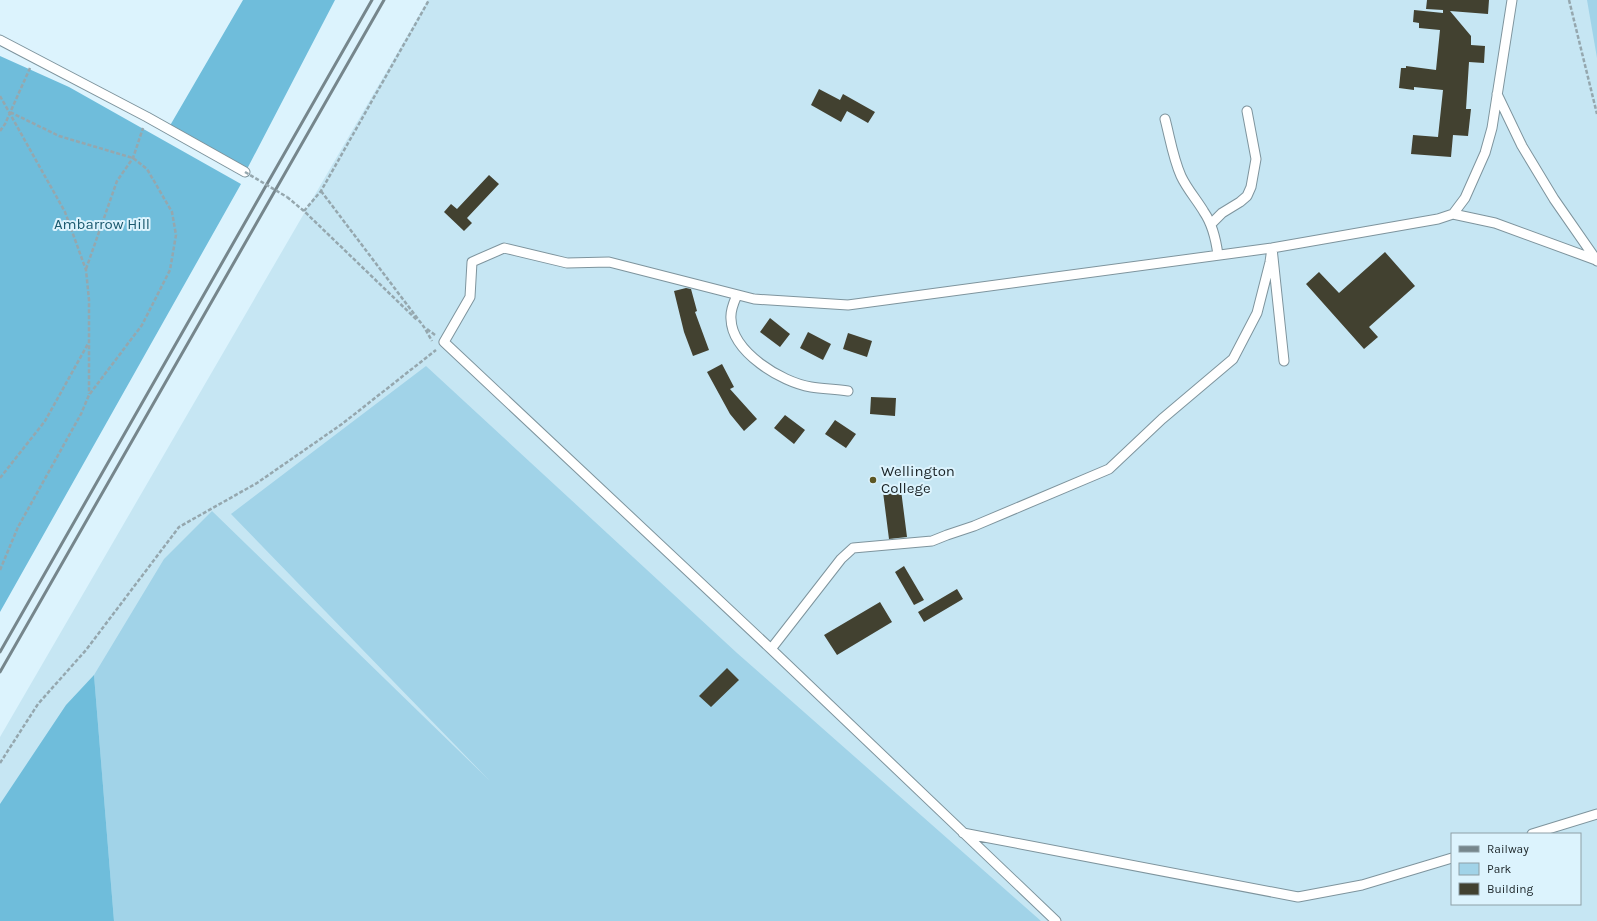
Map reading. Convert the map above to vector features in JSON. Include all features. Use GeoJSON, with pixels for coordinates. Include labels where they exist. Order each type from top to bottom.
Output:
{"type":"FeatureCollection","features":[{"type":"Feature","properties":{"kind":"lane"},"geometry":{"type":"LineString","coordinates":[[1056,921],[444,342],[470,297],[472,262],[504,248],[567,263],[609,262],[754,299],[848,304],[1272,248],[1438,219],[1452,214],[1465,198],[1485,152],[1492,128],[1512,0]]}},
{"type":"Feature","properties":{"kind":"lane"},"geometry":{"type":"LineString","coordinates":[[0,40],[147,117],[244,172]]}},
{"type":"Feature","properties":{"kind":"lane"},"geometry":{"type":"LineString","coordinates":[[1497,94],[1522,146],[1554,199],[1597,260]]}},
{"type":"Feature","properties":{"kind":"lane"},"geometry":{"type":"LineString","coordinates":[[1211,224],[1222,213],[1247,196],[1251,187],[1256,159],[1247,111]]}},
{"type":"Feature","properties":{"kind":"lane"},"geometry":{"type":"LineString","coordinates":[[1165,120],[1176,163],[1181,175],[1211,224],[1216,238],[1218,255]]}},
{"type":"Feature","properties":{"kind":"lane"},"geometry":{"type":"LineString","coordinates":[[1452,214],[1494,223],[1597,260]]}},
{"type":"Feature","properties":{"kind":"lane"},"geometry":{"type":"LineString","coordinates":[[1272,248],[1284,361]]}},
{"type":"Feature","properties":{"kind":"lane"},"geometry":{"type":"LineString","coordinates":[[770,649],[841,559],[853,548],[932,542],[947,535],[974,526],[1109,469],[1162,419],[1234,359],[1257,312],[1270,262],[1272,248]]}},
{"type":"Feature","properties":{"kind":"lane"},"geometry":{"type":"LineString","coordinates":[[737,295],[732,309],[731,319],[733,330],[739,342],[747,352],[764,366],[787,379],[810,387],[848,391]]}},
{"type":"Feature","properties":{"kind":"lane"},"geometry":{"type":"LineString","coordinates":[[1535,833],[1597,814]]}},
{"type":"Feature","properties":{"kind":"lane"},"geometry":{"type":"LineString","coordinates":[[963,833],[1298,897],[1362,885],[1451,858]]}},
{"type":"Feature","properties":{"kind":"path"},"geometry":{"type":"LineString","coordinates":[[304,211],[321,191],[429,0]]}},
{"type":"Feature","properties":{"kind":"path"},"geometry":{"type":"LineString","coordinates":[[1569,0],[1597,114]]}},
{"type":"Feature","properties":{"kind":"path"},"geometry":{"type":"LineString","coordinates":[[0,131],[35,58]]}},
{"type":"Feature","properties":{"kind":"path"},"geometry":{"type":"LineString","coordinates":[[0,96],[66,212],[86,270],[89,300],[89,394]]}},
{"type":"Feature","properties":{"kind":"path"},"geometry":{"type":"LineString","coordinates":[[0,570],[18,527],[81,414],[89,394],[142,325],[170,270],[176,235],[172,212],[147,169],[133,158],[59,136],[10,112]]}},
{"type":"Feature","properties":{"kind":"path"},"geometry":{"type":"LineString","coordinates":[[86,270],[117,181],[133,158],[147,117]]}},
{"type":"Feature","properties":{"kind":"path"},"geometry":{"type":"LineString","coordinates":[[244,172],[287,197],[304,211],[424,327]]}},
{"type":"Feature","properties":{"kind":"path"},"geometry":{"type":"LineString","coordinates":[[0,763],[38,704],[86,650],[179,527],[257,483],[342,424],[437,349],[424,327],[321,191]]}},
{"type":"Feature","properties":{"kind":"path"},"geometry":{"type":"LineString","coordinates":[[0,478],[45,421],[89,341]]}},
{"type":"Feature","properties":{"kind":"shaded area","name":"Wellington College"},"geometry":{"type":"Polygon","coordinates":[[[428,0],[1597,0],[1597,921],[0,921],[0,737],[428,0]]]}},
{"type":"Feature","properties":{"kind":"green space"},"geometry":{"type":"Polygon","coordinates":[[[243,0],[335,0],[246,171],[168,129],[243,0]]]}},
{"type":"Feature","properties":{"kind":"green space"},"geometry":{"type":"Polygon","coordinates":[[[1587,0],[1597,0],[1597,58],[1587,0]]]}},
{"type":"Feature","properties":{"kind":"green space","name":"Ambarrow Hill"},"geometry":{"type":"Polygon","coordinates":[[[0,56],[69,87],[241,184],[0,612],[0,56]]]}},
{"type":"Feature","properties":{"kind":"green space"},"geometry":{"type":"Polygon","coordinates":[[[426,366],[737,653],[1041,921],[114,921],[94,675],[164,559],[212,511],[490,781],[231,514],[426,366]]]}},
{"type":"Feature","properties":{"kind":"green space"},"geometry":{"type":"Polygon","coordinates":[[[94,675],[114,921],[0,921],[0,804],[66,705],[94,675]]]}},
{"type":"Feature","properties":{"kind":"building"},"geometry":{"type":"Polygon","coordinates":[[[1427,0],[1489,0],[1488,14],[1450,11],[1471,36],[1471,45],[1485,46],[1484,63],[1469,62],[1466,109],[1471,109],[1468,136],[1453,135],[1451,157],[1411,154],[1413,135],[1438,137],[1443,90],[1414,87],[1414,90],[1399,88],[1401,68],[1406,68],[1406,66],[1436,70],[1440,30],[1419,28],[1419,23],[1413,22],[1414,10],[1443,13],[1443,10],[1426,9],[1427,0]]]}},
{"type":"Feature","properties":{"kind":"building"},"geometry":{"type":"Polygon","coordinates":[[[819,89],[840,100],[843,94],[875,112],[868,123],[847,111],[841,122],[811,105],[819,89]]]}},
{"type":"Feature","properties":{"kind":"building"},"geometry":{"type":"Polygon","coordinates":[[[489,175],[499,184],[467,218],[472,223],[464,231],[444,212],[451,204],[457,209],[489,175]]]}},
{"type":"Feature","properties":{"kind":"building"},"geometry":{"type":"Polygon","coordinates":[[[1385,252],[1415,286],[1369,327],[1378,337],[1364,349],[1306,284],[1319,272],[1339,293],[1385,252]]]}},
{"type":"Feature","properties":{"kind":"building"},"geometry":{"type":"Polygon","coordinates":[[[686,288],[691,289],[697,311],[695,312],[709,350],[693,356],[684,332],[674,291],[686,288]]]}},
{"type":"Feature","properties":{"kind":"building"},"geometry":{"type":"Polygon","coordinates":[[[770,318],[790,334],[780,347],[760,332],[770,318]]]}},
{"type":"Feature","properties":{"kind":"building"},"geometry":{"type":"Polygon","coordinates":[[[808,332],[831,344],[823,360],[800,348],[808,332]]]}},
{"type":"Feature","properties":{"kind":"building"},"geometry":{"type":"Polygon","coordinates":[[[848,333],[872,341],[867,357],[843,349],[848,333]]]}},
{"type":"Feature","properties":{"kind":"building"},"geometry":{"type":"Polygon","coordinates":[[[722,364],[734,387],[730,389],[757,419],[744,431],[730,414],[707,372],[722,364]]]}},
{"type":"Feature","properties":{"kind":"building"},"geometry":{"type":"Polygon","coordinates":[[[871,397],[896,398],[895,416],[870,414],[871,397]]]}},
{"type":"Feature","properties":{"kind":"building"},"geometry":{"type":"Polygon","coordinates":[[[785,415],[805,430],[794,444],[774,428],[785,415]]]}},
{"type":"Feature","properties":{"kind":"building"},"geometry":{"type":"Polygon","coordinates":[[[835,420],[856,434],[846,448],[825,434],[835,420]]]}},
{"type":"Feature","properties":{"kind":"building"},"geometry":{"type":"Polygon","coordinates":[[[901,490],[907,537],[889,539],[883,492],[901,490]]]}},
{"type":"Feature","properties":{"kind":"building"},"geometry":{"type":"Polygon","coordinates":[[[904,566],[924,600],[914,605],[895,572],[904,566]]]}},
{"type":"Feature","properties":{"kind":"building"},"geometry":{"type":"Polygon","coordinates":[[[957,589],[963,599],[924,622],[918,612],[957,589]]]}},
{"type":"Feature","properties":{"kind":"building"},"geometry":{"type":"Polygon","coordinates":[[[880,602],[892,622],[837,655],[824,635],[880,602]]]}},
{"type":"Feature","properties":{"kind":"building"},"geometry":{"type":"Polygon","coordinates":[[[727,668],[739,680],[711,707],[699,696],[727,668]]]}},
{"type":"Feature","properties":{"kind":"railway"},"geometry":{"type":"LineString","coordinates":[[0,652],[372,0]]}},
{"type":"Feature","properties":{"kind":"railway"},"geometry":{"type":"LineString","coordinates":[[0,672],[384,0]]}},
{"type":"Feature","properties":{"kind":"place","name":"Wellington College"},"geometry":{"type":"Point","coordinates":[873,480]}}]}
